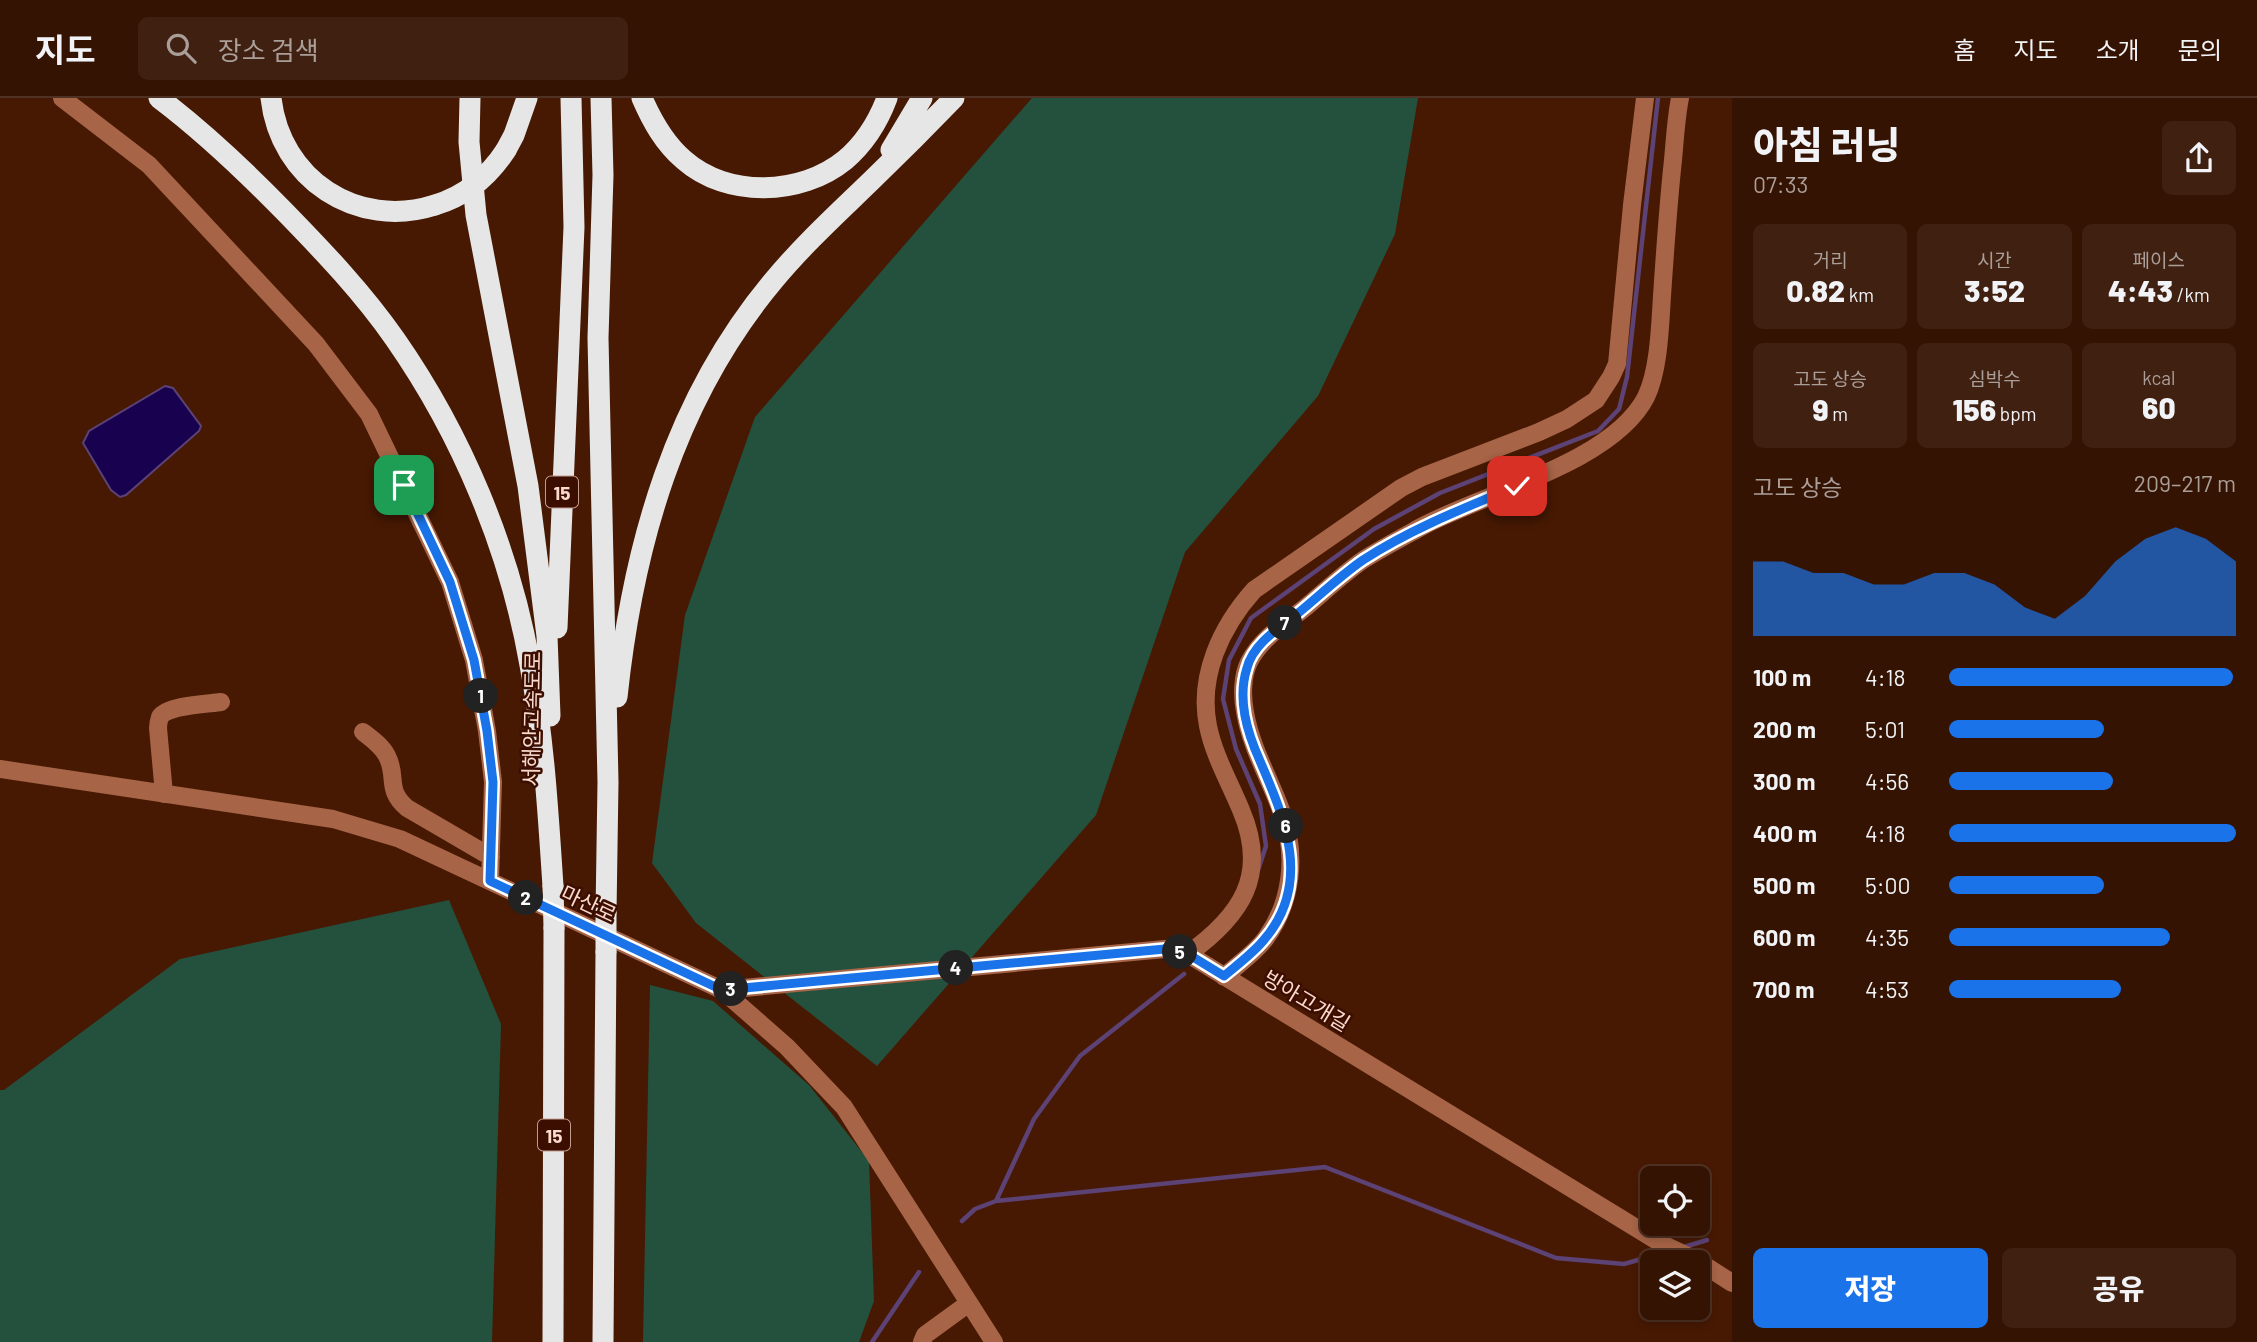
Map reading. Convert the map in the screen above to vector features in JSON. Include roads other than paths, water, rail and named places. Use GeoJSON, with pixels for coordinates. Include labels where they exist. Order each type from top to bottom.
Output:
{"type":"FeatureCollection","features":[{"type":"Feature","properties":{"kind":"highway"},"geometry":{"type":"LineString","coordinates":[[159,98],[233,161],[339,268],[394,338],[456,443],[495,536],[530,664],[544,764],[553,886]]}},
{"type":"Feature","properties":{"kind":"highway"},"geometry":{"type":"LineString","coordinates":[[271,98],[278,131],[291,155],[308,176],[330,194],[356,205],[378,211],[402,212],[435,205],[460,195],[491,170],[514,135],[527,98]]}},
{"type":"Feature","properties":{"kind":"highway"},"geometry":{"type":"LineString","coordinates":[[470,98],[469,142],[478,228],[528,486],[544,615],[549,680],[553,886]]}},
{"type":"Feature","properties":{"kind":"highway","name":"서해안고속도로"},"geometry":{"type":"LineString","coordinates":[[553,1342],[555,655],[574,227],[571,98]]}},
{"type":"Feature","properties":{"kind":"highway","name":"15"},"geometry":{"type":"LineString","coordinates":[[601,98],[603,175],[598,338],[608,782],[603,1342]]}},
{"type":"Feature","properties":{"kind":"highway"},"geometry":{"type":"LineString","coordinates":[[642,98],[662,137],[685,162],[710,178],[754,188],[778,187],[798,182],[836,166],[866,138],[887,98]]}},
{"type":"Feature","properties":{"kind":"highway"},"geometry":{"type":"LineString","coordinates":[[873,179],[922,98]]}},
{"type":"Feature","properties":{"kind":"highway"},"geometry":{"type":"LineString","coordinates":[[608,782],[621,664],[639,563],[653,505],[692,409],[726,346],[774,280],[954,98]]}},
{"type":"Feature","properties":{"kind":"street"},"geometry":{"type":"LineString","coordinates":[[62,98],[149,165],[316,344],[369,414],[450,582],[474,660],[493,782],[490,881]]}},
{"type":"Feature","properties":{"kind":"street"},"geometry":{"type":"LineString","coordinates":[[1188,954],[1219,931],[1248,887],[1252,870],[1250,832],[1215,751],[1208,723],[1208,678],[1223,633],[1239,606],[1254,590],[1401,488],[1567,419],[1586,407],[1602,391],[1617,363],[1645,98]]}},
{"type":"Feature","properties":{"kind":"street"},"geometry":{"type":"LineString","coordinates":[[1224,976],[1265,939],[1280,913],[1291,873],[1283,814],[1253,745],[1247,722],[1243,702],[1247,666],[1267,638],[1362,561],[1425,525],[1517,486],[1585,453],[1607,440],[1634,415],[1645,400],[1654,369],[1661,319],[1680,98]]}},
{"type":"Feature","properties":{"kind":"street"},"geometry":{"type":"LineString","coordinates":[[164,794],[159,718],[174,709],[221,702]]}},
{"type":"Feature","properties":{"kind":"street"},"geometry":{"type":"LineString","coordinates":[[363,732],[378,744],[387,757],[392,786],[400,802],[491,857]]}},
{"type":"Feature","properties":{"kind":"street","name":"마산로"},"geometry":{"type":"LineString","coordinates":[[0,769],[332,820],[400,839],[722,990],[787,1047],[844,1107],[994,1342]]}},
{"type":"Feature","properties":{"kind":"street","name":"방아고개길"},"geometry":{"type":"LineString","coordinates":[[722,990],[1165,949],[1188,954],[1675,1250]]}},
{"type":"Feature","properties":{"kind":"street","name":"방아고개길"},"geometry":{"type":"LineString","coordinates":[[1710,1269],[1732,1283]]}},
{"type":"Feature","properties":{"kind":"street"},"geometry":{"type":"LineString","coordinates":[[922,1342],[925,1335],[970,1303]]}},
{"type":"Feature","properties":{"kind":"waterway"},"geometry":{"type":"LineString","coordinates":[[1258,870],[1266,846],[1260,804],[1236,749],[1223,699],[1229,660],[1251,618],[1374,529],[1440,493],[1598,431],[1619,409],[1627,377],[1658,98]]}},
{"type":"Feature","properties":{"kind":"waterway"},"geometry":{"type":"LineString","coordinates":[[962,1221],[975,1209],[996,1201],[1034,1119],[1080,1056],[1184,974]]}},
{"type":"Feature","properties":{"kind":"waterway"},"geometry":{"type":"LineString","coordinates":[[996,1201],[1325,1167],[1556,1258],[1624,1264],[1640,1259]]}},
{"type":"Feature","properties":{"kind":"waterway"},"geometry":{"type":"LineString","coordinates":[[1681,1248],[1707,1240]]}},
{"type":"Feature","properties":{"kind":"waterway"},"geometry":{"type":"LineString","coordinates":[[872,1342],[919,1272]]}}]}
